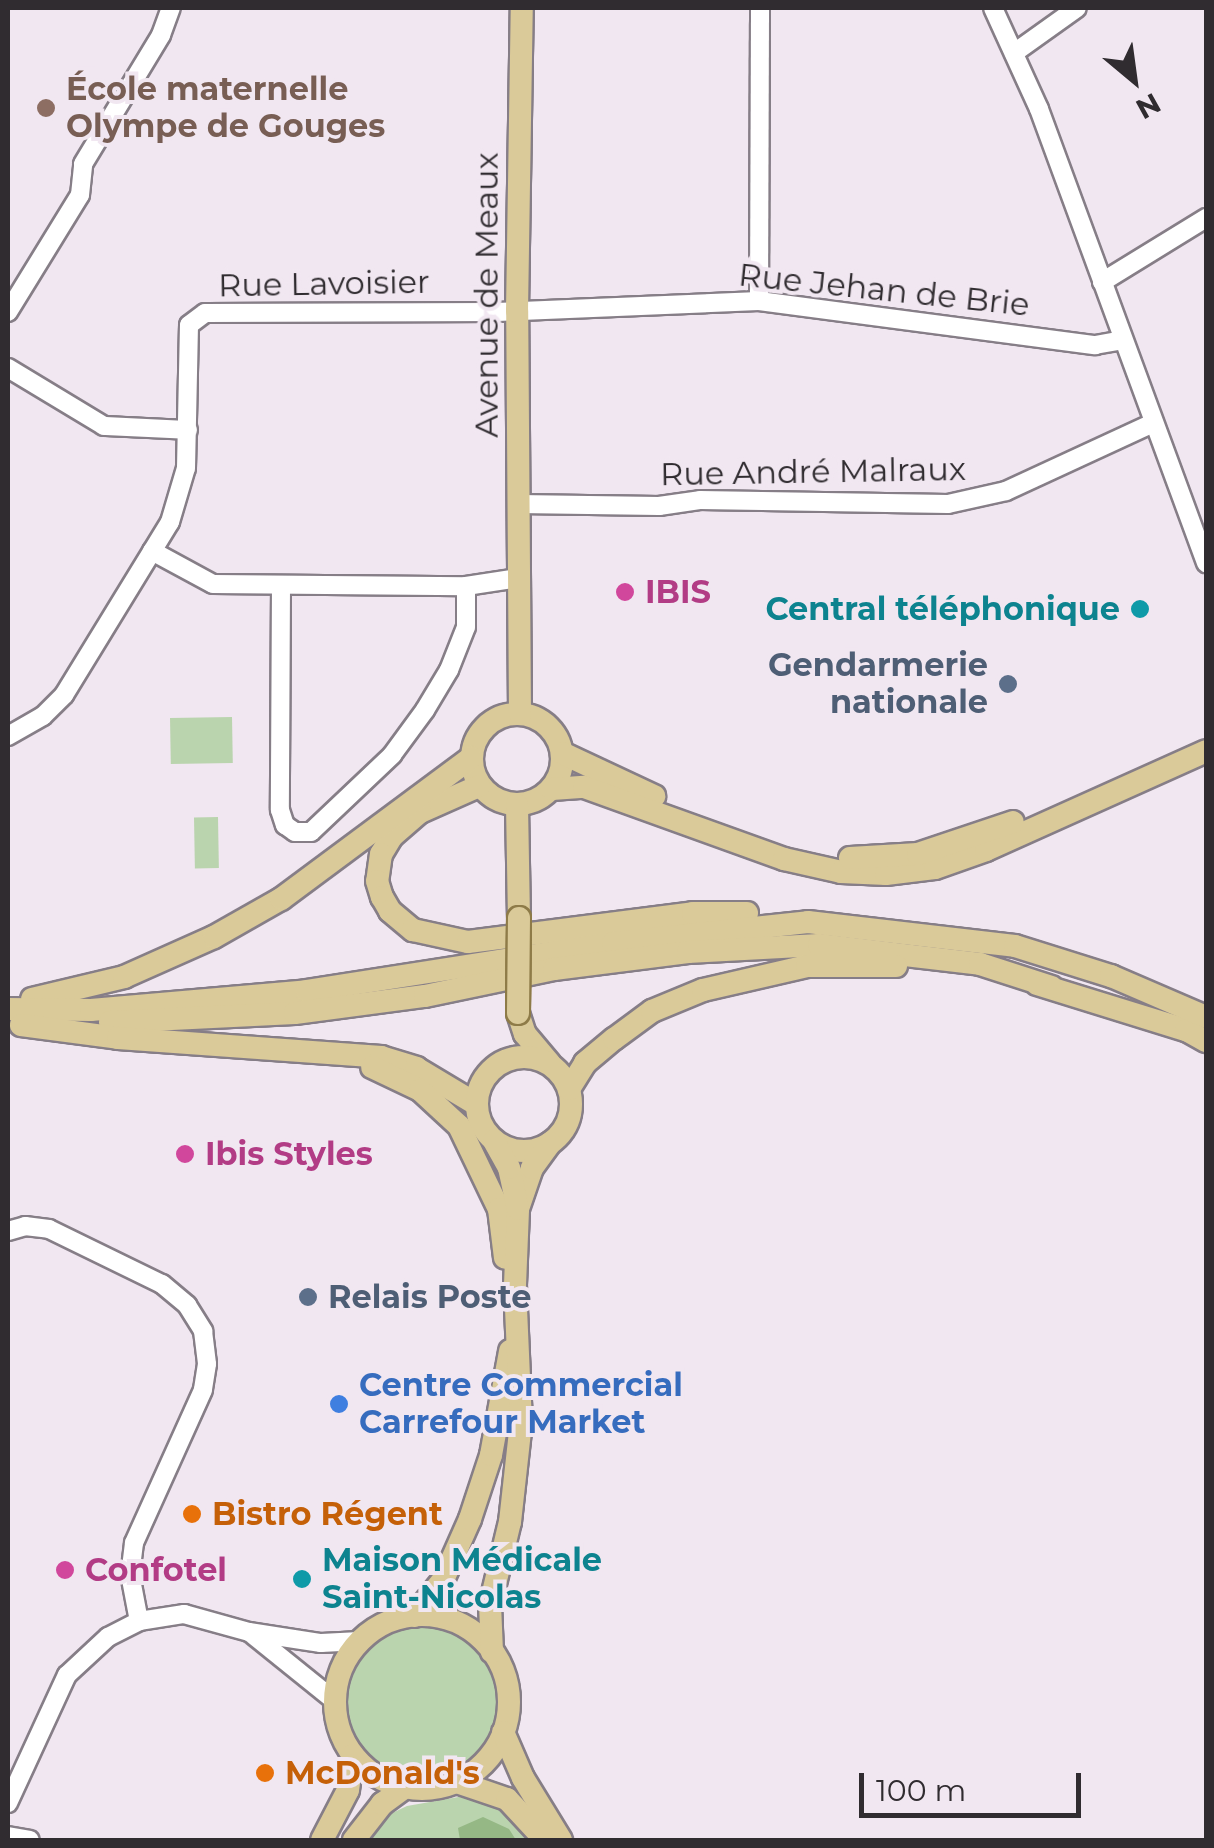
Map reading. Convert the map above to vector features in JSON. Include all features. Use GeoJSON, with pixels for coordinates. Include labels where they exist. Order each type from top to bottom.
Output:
{"type":"FeatureCollection","features":[{"type":"Feature","properties":{"kind":"main road","name":"Avenue de Meaux"},"geometry":{"type":"LineString","coordinates":[[520,714],[517,311],[522,8]]}},
{"type":"Feature","properties":{"kind":"main road"},"geometry":{"type":"LineString","coordinates":[[8,1002],[78,990],[124,977],[214,937],[281,898],[471,758],[481,731],[492,721],[520,714],[548,726],[562,753],[561,772],[552,790]]}},
{"type":"Feature","properties":{"kind":"main road"},"geometry":{"type":"LineString","coordinates":[[562,753],[635,788],[760,838],[798,850],[869,859],[918,854],[988,832],[1206,736]]}},
{"type":"Feature","properties":{"kind":"main road"},"geometry":{"type":"LineString","coordinates":[[471,758],[479,786],[502,803],[530,803],[552,790],[584,787],[784,859],[841,872],[886,874],[934,868],[986,850],[1206,751]]}},
{"type":"Feature","properties":{"kind":"main road"},"geometry":{"type":"LineString","coordinates":[[479,786],[420,812],[392,836],[381,854],[378,881],[382,897],[390,912],[413,930],[468,942],[693,913],[774,914],[808,922]]}},
{"type":"Feature","properties":{"kind":"main road"},"geometry":{"type":"LineString","coordinates":[[517,805],[518,1013],[525,1034],[569,1089]]}},
{"type":"Feature","properties":{"kind":"main road"},"geometry":{"type":"LineString","coordinates":[[12,1020],[307,992],[613,943],[808,922],[842,922],[1015,946],[1110,976],[1206,1017]]}},
{"type":"Feature","properties":{"kind":"main road"},"geometry":{"type":"LineString","coordinates":[[12,1020],[295,1013],[425,996],[554,968],[688,952],[819,945],[916,952],[980,964],[1186,1030],[1206,1042]]}},
{"type":"Feature","properties":{"kind":"main road"},"geometry":{"type":"LineString","coordinates":[[518,1209],[532,1168],[568,1119],[569,1089],[585,1063],[652,1011],[734,980],[807,966],[874,964],[1051,986]]}},
{"type":"Feature","properties":{"kind":"main road"},"geometry":{"type":"LineString","coordinates":[[518,1013],[495,1066],[485,1077],[476,1104],[485,1131],[509,1168],[518,1209],[514,1284],[521,1423],[510,1522],[490,1605],[492,1652],[507,1688],[503,1732],[522,1778],[562,1840]]}},
{"type":"Feature","properties":{"kind":"main road"},"geometry":{"type":"LineString","coordinates":[[12,1020],[118,1038],[335,1053],[402,1063],[476,1104]]}},
{"type":"Feature","properties":{"kind":"main road"},"geometry":{"type":"LineString","coordinates":[[335,1053],[402,1080],[438,1103],[460,1126],[499,1209],[505,1258],[514,1284]]}},
{"type":"Feature","properties":{"kind":"main road"},"geometry":{"type":"LineString","coordinates":[[495,1066],[522,1056],[551,1065]]}},
{"type":"Feature","properties":{"kind":"main road"},"geometry":{"type":"LineString","coordinates":[[494,1141],[521,1151],[550,1143]]}},
{"type":"Feature","properties":{"kind":"main road"},"geometry":{"type":"LineString","coordinates":[[414,1616],[443,1580],[482,1486],[500,1414],[516,1313]]}},
{"type":"Feature","properties":{"kind":"main road"},"geometry":{"type":"LineString","coordinates":[[404,1788],[371,1773],[352,1755],[338,1725],[335,1700],[341,1670],[360,1641],[388,1622],[414,1616],[458,1623],[492,1652]]}},
{"type":"Feature","properties":{"kind":"main road"},"geometry":{"type":"LineString","coordinates":[[457,1782],[482,1764],[503,1732]]}},
{"type":"Feature","properties":{"kind":"main road"},"geometry":{"type":"LineString","coordinates":[[322,1840],[348,1790],[352,1755]]}},
{"type":"Feature","properties":{"kind":"main road"},"geometry":{"type":"LineString","coordinates":[[354,1840],[382,1804],[404,1788],[457,1782],[506,1799],[545,1840]]}},
{"type":"Feature","properties":{"kind":"street"},"geometry":{"type":"LineString","coordinates":[[8,312],[80,195],[83,164],[161,35],[171,8]]}},
{"type":"Feature","properties":{"kind":"street"},"geometry":{"type":"LineString","coordinates":[[759,301],[760,8]]}},
{"type":"Feature","properties":{"kind":"street"},"geometry":{"type":"LineString","coordinates":[[993,8],[1014,53],[1206,562]]}},
{"type":"Feature","properties":{"kind":"street"},"geometry":{"type":"LineString","coordinates":[[1014,53],[1077,8]]}},
{"type":"Feature","properties":{"kind":"street"},"geometry":{"type":"LineString","coordinates":[[1102,282],[1206,218]]}},
{"type":"Feature","properties":{"kind":"street","name":"Rue Jehan de Brie"},"geometry":{"type":"LineString","coordinates":[[517,311],[759,301],[1096,345],[1122,340]]}},
{"type":"Feature","properties":{"kind":"street","name":"Rue Lavoisier"},"geometry":{"type":"LineString","coordinates":[[8,736],[43,716],[64,694],[152,551],[180,497],[188,430],[188,324],[205,314],[517,311]]}},
{"type":"Feature","properties":{"kind":"street"},"geometry":{"type":"LineString","coordinates":[[8,368],[104,426],[188,430]]}},
{"type":"Feature","properties":{"kind":"street","name":"Rue André Malraux"},"geometry":{"type":"LineString","coordinates":[[518,504],[659,506],[700,500],[948,504],[1006,491],[1154,423]]}},
{"type":"Feature","properties":{"kind":"street"},"geometry":{"type":"LineString","coordinates":[[152,551],[213,584],[466,586],[519,581]]}},
{"type":"Feature","properties":{"kind":"street"},"geometry":{"type":"LineString","coordinates":[[281,586],[280,810],[285,825],[294,832],[311,832],[392,755],[425,710],[449,670],[466,627],[466,586]]}},
{"type":"Feature","properties":{"kind":"street"},"geometry":{"type":"LineString","coordinates":[[8,1231],[25,1226],[48,1229],[162,1284],[186,1305],[204,1331],[208,1364],[203,1390],[134,1542],[130,1574],[139,1621]]}},
{"type":"Feature","properties":{"kind":"street"},"geometry":{"type":"LineString","coordinates":[[8,1803],[67,1675],[108,1636],[139,1621],[184,1614],[249,1632],[321,1643],[360,1641]]}},
{"type":"Feature","properties":{"kind":"street"},"geometry":{"type":"LineString","coordinates":[[249,1632],[335,1700]]}},
{"type":"Feature","properties":{"kind":"street"},"geometry":{"type":"LineString","coordinates":[[8,1836],[30,1840]]}},
{"type":"Feature","properties":{"kind":"green space"},"geometry":{"type":"Polygon","coordinates":[[[232,717],[233,763],[171,764],[170,718],[232,717]]]}},
{"type":"Feature","properties":{"kind":"green space"},"geometry":{"type":"Polygon","coordinates":[[[194,817],[218,817],[219,868],[195,868],[194,817]]]}},
{"type":"Feature","properties":{"kind":"green space"},"geometry":{"type":"Polygon","coordinates":[[[422,1626],[452,1632],[477,1648],[493,1673],[499,1703],[493,1733],[477,1758],[452,1774],[422,1780],[392,1774],[367,1758],[351,1733],[345,1703],[351,1673],[367,1648],[392,1632],[422,1626]]]}},
{"type":"Feature","properties":{"kind":"green space"},"geometry":{"type":"Polygon","coordinates":[[[464,1796],[491,1801],[521,1822],[534,1840],[367,1840],[388,1815],[407,1806],[464,1796]]]}},
{"type":"Feature","properties":{"kind":"green space"},"geometry":{"type":"Polygon","coordinates":[[[483,1817],[509,1829],[516,1840],[460,1840],[458,1828],[483,1817]]]}},
{"type":"Feature","properties":{"kind":"place","name":"École maternelle Olympe de Gouges"},"geometry":{"type":"Point","coordinates":[46,108]}},
{"type":"Feature","properties":{"kind":"place","name":"IBIS"},"geometry":{"type":"Point","coordinates":[625,592]}},
{"type":"Feature","properties":{"kind":"place","name":"Central téléphonique"},"geometry":{"type":"Point","coordinates":[1140,609]}},
{"type":"Feature","properties":{"kind":"place","name":"Gendarmerie nationale"},"geometry":{"type":"Point","coordinates":[1008,684]}},
{"type":"Feature","properties":{"kind":"place","name":"Ibis Styles"},"geometry":{"type":"Point","coordinates":[185,1154]}},
{"type":"Feature","properties":{"kind":"place","name":"Relais Poste"},"geometry":{"type":"Point","coordinates":[308,1297]}},
{"type":"Feature","properties":{"kind":"place","name":"Centre Commercial Carrefour Market"},"geometry":{"type":"Point","coordinates":[339,1404]}},
{"type":"Feature","properties":{"kind":"place","name":"Bistro Régent"},"geometry":{"type":"Point","coordinates":[192,1514]}},
{"type":"Feature","properties":{"kind":"place","name":"Confotel"},"geometry":{"type":"Point","coordinates":[65,1570]}},
{"type":"Feature","properties":{"kind":"place","name":"Maison Médicale Saint-Nicolas"},"geometry":{"type":"Point","coordinates":[302,1579]}},
{"type":"Feature","properties":{"kind":"place","name":"McDonald's"},"geometry":{"type":"Point","coordinates":[265,1773]}}]}
